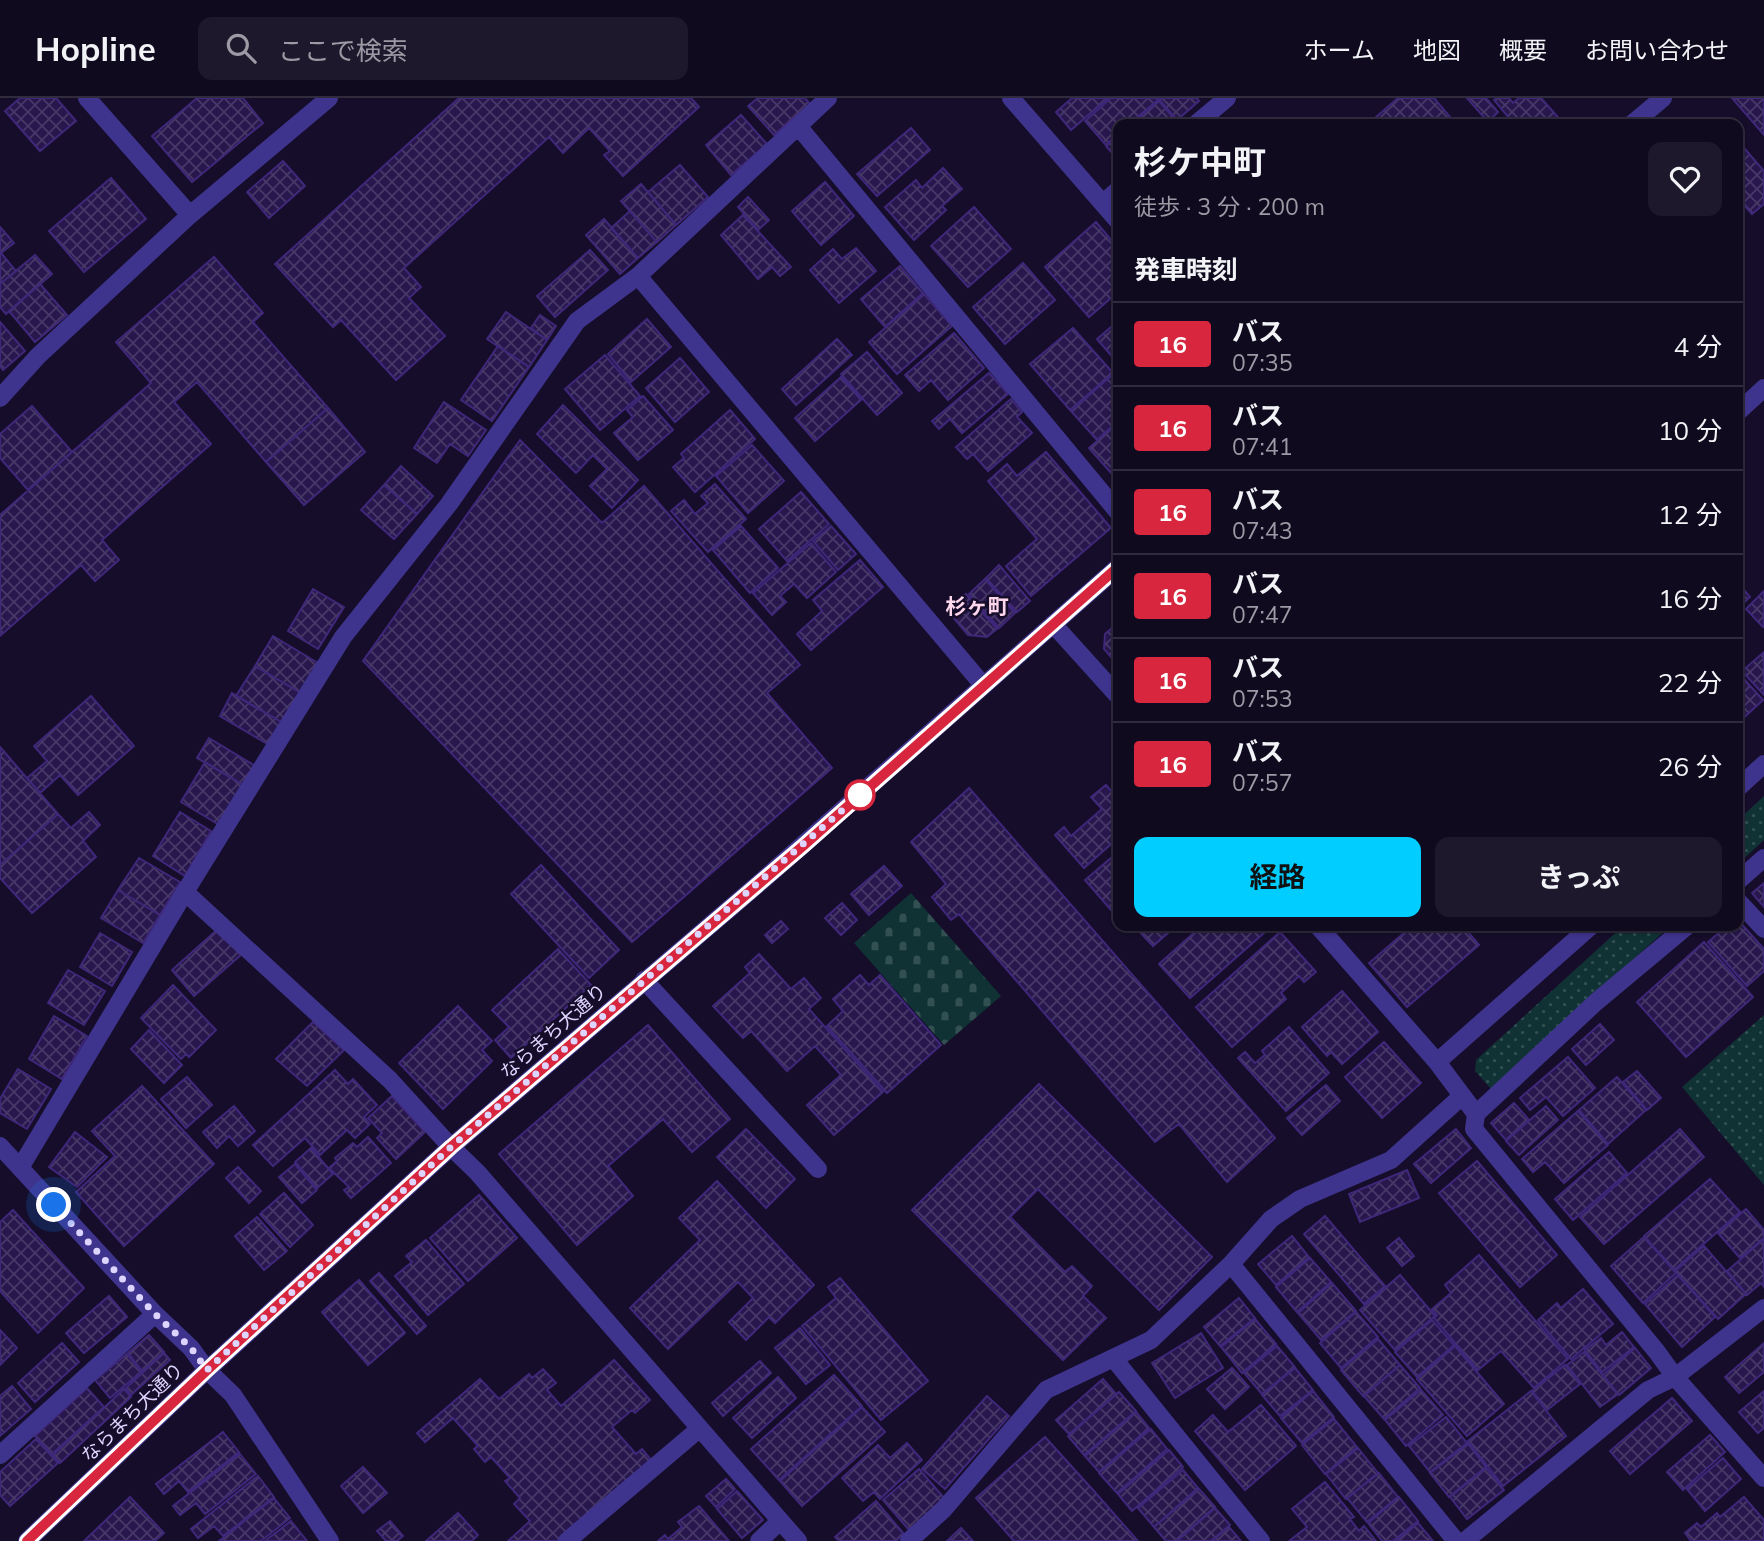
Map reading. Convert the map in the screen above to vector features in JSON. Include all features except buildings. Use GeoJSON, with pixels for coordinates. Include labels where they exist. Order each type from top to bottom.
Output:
{"type":"FeatureCollection","features":[{"type":"Feature","properties":{"kind":"street"},"geometry":{"type":"LineString","coordinates":[[87,98],[190,215]]}},
{"type":"Feature","properties":{"kind":"street"},"geometry":{"type":"LineString","coordinates":[[0,398],[38,356],[190,215],[329,98]]}},
{"type":"Feature","properties":{"kind":"street"},"geometry":{"type":"LineString","coordinates":[[20,1168],[185,892],[343,637],[449,504],[577,321],[638,276],[828,98]]}},
{"type":"Feature","properties":{"kind":"street"},"geometry":{"type":"LineString","coordinates":[[1011,98],[1113,215]]}},
{"type":"Feature","properties":{"kind":"street"},"geometry":{"type":"LineString","coordinates":[[1202,119],[1227,98]]}},
{"type":"Feature","properties":{"kind":"street"},"geometry":{"type":"LineString","coordinates":[[1638,119],[1663,98]]}},
{"type":"Feature","properties":{"kind":"street"},"geometry":{"type":"LineString","coordinates":[[798,126],[1113,506]]}},
{"type":"Feature","properties":{"kind":"street"},"geometry":{"type":"LineString","coordinates":[[1103,203],[1113,194]]}},
{"type":"Feature","properties":{"kind":"street"},"geometry":{"type":"LineString","coordinates":[[638,276],[983,685]]}},
{"type":"Feature","properties":{"kind":"street"},"geometry":{"type":"LineString","coordinates":[[1743,407],[1764,388]]}},
{"type":"Feature","properties":{"kind":"street","name":"ならまち大通り"},"geometry":{"type":"LineString","coordinates":[[27,1541],[207,1370],[451,1147],[803,846],[1113,571]]}},
{"type":"Feature","properties":{"kind":"street"},"geometry":{"type":"LineString","coordinates":[[1053,624],[1113,690]]}},
{"type":"Feature","properties":{"kind":"street"},"geometry":{"type":"LineString","coordinates":[[1743,783],[1764,764]]}},
{"type":"Feature","properties":{"kind":"street"},"geometry":{"type":"LineString","coordinates":[[1743,877],[1764,858]]}},
{"type":"Feature","properties":{"kind":"street"},"geometry":{"type":"LineString","coordinates":[[185,892],[390,1080],[477,1172],[798,1541]]}},
{"type":"Feature","properties":{"kind":"street"},"geometry":{"type":"LineString","coordinates":[[1743,906],[1764,929]]}},
{"type":"Feature","properties":{"kind":"street"},"geometry":{"type":"LineString","coordinates":[[1322,931],[1437,1062],[1476,1115]]}},
{"type":"Feature","properties":{"kind":"street"},"geometry":{"type":"LineString","coordinates":[[1437,1062],[1585,931]]}},
{"type":"Feature","properties":{"kind":"street"},"geometry":{"type":"LineString","coordinates":[[1681,931],[1596,1002],[1476,1115],[1474,1129],[1675,1377],[1764,1478]]}},
{"type":"Feature","properties":{"kind":"street"},"geometry":{"type":"LineString","coordinates":[[644,981],[818,1169]]}},
{"type":"Feature","properties":{"kind":"street"},"geometry":{"type":"LineString","coordinates":[[909,1541],[944,1509],[1046,1390],[1151,1340],[1231,1264],[1270,1219],[1300,1199],[1391,1160],[1462,1096]]}},
{"type":"Feature","properties":{"kind":"street"},"geometry":{"type":"LineString","coordinates":[[0,1146],[233,1395],[330,1541]]}},
{"type":"Feature","properties":{"kind":"street"},"geometry":{"type":"LineString","coordinates":[[1231,1264],[1456,1541]]}},
{"type":"Feature","properties":{"kind":"street"},"geometry":{"type":"LineString","coordinates":[[1465,1541],[1648,1390],[1675,1377],[1764,1308]]}},
{"type":"Feature","properties":{"kind":"street"},"geometry":{"type":"LineString","coordinates":[[0,1455],[155,1314]]}},
{"type":"Feature","properties":{"kind":"street"},"geometry":{"type":"LineString","coordinates":[[1114,1359],[1261,1541]]}},
{"type":"Feature","properties":{"kind":"street"},"geometry":{"type":"LineString","coordinates":[[568,1541],[699,1429]]}},
{"type":"Feature","properties":{"kind":"street"},"geometry":{"type":"LineString","coordinates":[[759,1541],[780,1521]]}},
{"type":"Feature","properties":{"kind":"green space"},"geometry":{"type":"Polygon","coordinates":[[[1764,796],[1764,840],[1743,859],[1743,815],[1764,796]]]}},
{"type":"Feature","properties":{"kind":"green space"},"geometry":{"type":"Polygon","coordinates":[[[911,893],[1001,996],[944,1045],[854,943],[911,893]]]}},
{"type":"Feature","properties":{"kind":"green space"},"geometry":{"type":"Polygon","coordinates":[[[1618,931],[1665,931],[1491,1089],[1475,1071],[1476,1060],[1618,931]]]}},
{"type":"Feature","properties":{"kind":"green space"},"geometry":{"type":"Polygon","coordinates":[[[1764,1015],[1764,1185],[1682,1087],[1764,1015]]]}},
{"type":"Feature","properties":{"kind":"bus line","name":"16"},"geometry":{"type":"LineString","coordinates":[[27,1541],[207,1370],[451,1147],[803,846],[1113,571]]}},
{"type":"Feature","properties":{"kind":"district","name":"杉ヶ町"},"geometry":{"type":"Point","coordinates":[977,607]}},
{"type":"Feature","properties":{"kind":"route"},"geometry":{"type":"LineString","coordinates":[[54,1205],[155,1314],[191,1348],[207,1370],[451,1147],[860,795]]}}]}
